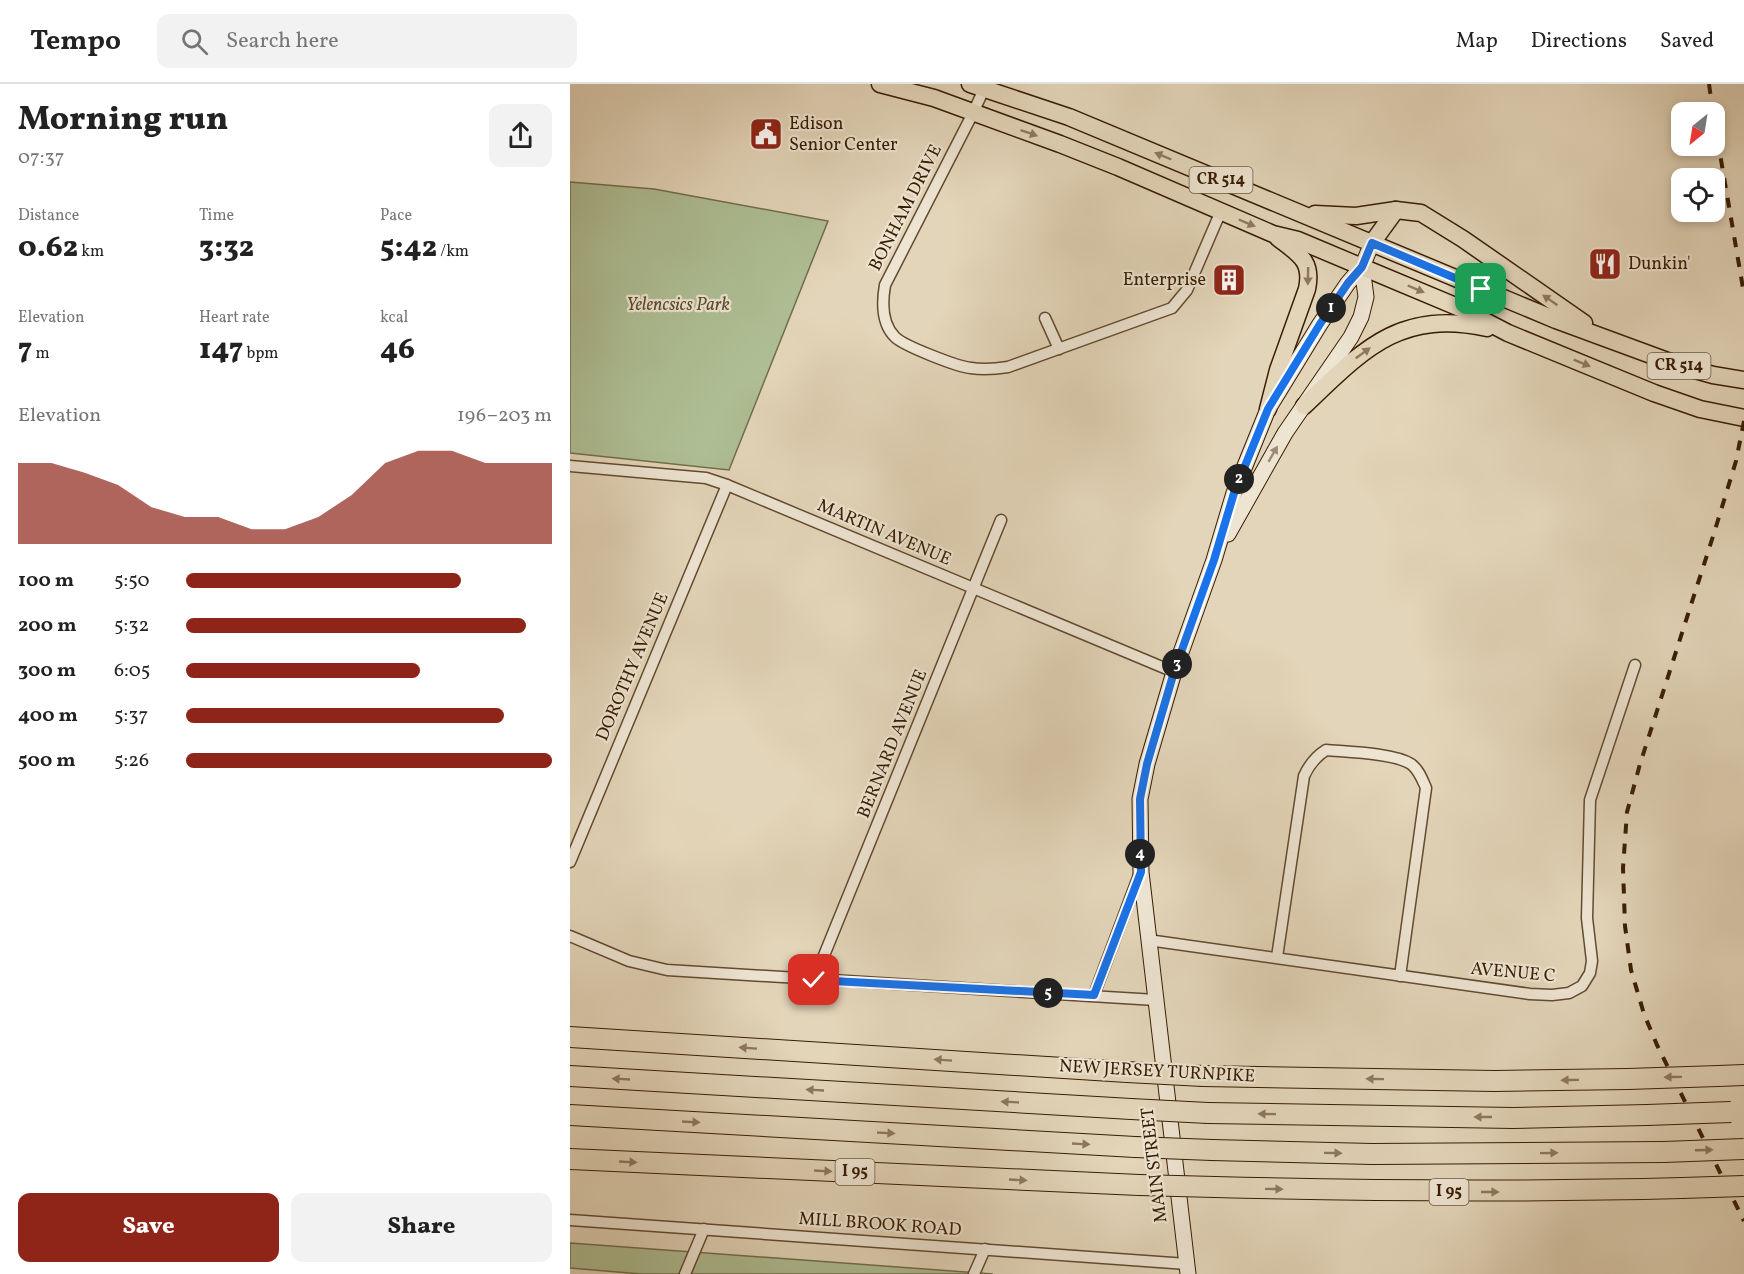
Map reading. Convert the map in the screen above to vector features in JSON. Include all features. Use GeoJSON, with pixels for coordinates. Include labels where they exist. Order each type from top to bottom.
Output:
{"type":"FeatureCollection","features":[{"type":"Feature","properties":{"kind":"highway","name":"NEW JERSEY TURNPIKE"},"geometry":{"type":"LineString","coordinates":[[570,1037],[1203,1076],[1495,1081],[1744,1075]]}},
{"type":"Feature","properties":{"kind":"highway","name":"NEW JERSEY TURNPIKE"},"geometry":{"type":"LineString","coordinates":[[570,1076],[1208,1113],[1501,1118],[1737,1112]]}},
{"type":"Feature","properties":{"kind":"highway","name":"I 95"},"geometry":{"type":"LineString","coordinates":[[570,1115],[1212,1150],[1372,1154],[1664,1152],[1744,1149]]}},
{"type":"Feature","properties":{"kind":"highway","name":"I 95"},"geometry":{"type":"LineString","coordinates":[[570,1159],[1139,1185],[1377,1191],[1521,1192],[1744,1186]]}},
{"type":"Feature","properties":{"kind":"main road","name":"CR 514"},"geometry":{"type":"LineString","coordinates":[[880,84],[934,98],[1060,144],[1273,234],[1298,240],[1460,308],[1508,333],[1678,402],[1744,418]]}},
{"type":"Feature","properties":{"kind":"main road","name":"CR 514"},"geometry":{"type":"LineString","coordinates":[[977,86],[1069,117],[1556,320],[1680,366],[1744,380]]}},
{"type":"Feature","properties":{"kind":"main road"},"geometry":{"type":"LineString","coordinates":[[1372,243],[1396,210]]}},
{"type":"Feature","properties":{"kind":"main road"},"geometry":{"type":"LineString","coordinates":[[1299,212],[1356,216],[1396,210],[1421,213],[1463,239],[1569,314],[1617,343]]}},
{"type":"Feature","properties":{"kind":"main road"},"geometry":{"type":"LineString","coordinates":[[1268,409],[1278,370],[1310,277],[1308,266],[1298,253],[1273,234]]}},
{"type":"Feature","properties":{"kind":"main road","name":"MAIN STREET"},"geometry":{"type":"LineString","coordinates":[[1187,1269],[1141,872],[1140,799],[1147,764],[1174,672],[1214,560],[1234,493],[1268,409],[1320,324],[1362,267],[1372,243]]}},
{"type":"Feature","properties":{"kind":"main road","name":"MAIN STREET"},"geometry":{"type":"LineString","coordinates":[[1214,560],[1263,470],[1361,317],[1366,297],[1362,267]]}},
{"type":"Feature","properties":{"kind":"main road"},"geometry":{"type":"LineString","coordinates":[[1304,406],[1354,359],[1378,342],[1400,331],[1423,324],[1445,322],[1470,324],[1508,333]]}},
{"type":"Feature","properties":{"kind":"street","name":"BONHAM DRIVE"},"geometry":{"type":"LineString","coordinates":[[977,86],[973,114],[885,285],[881,305],[888,327],[895,338],[910,346],[968,368],[991,370],[1008,367],[1172,308],[1187,290],[1221,212]]}},
{"type":"Feature","properties":{"kind":"street"},"geometry":{"type":"LineString","coordinates":[[1044,318],[1059,349]]}},
{"type":"Feature","properties":{"kind":"street","name":"MARTIN AVENUE"},"geometry":{"type":"LineString","coordinates":[[570,466],[706,478],[727,484],[1174,672]]}},
{"type":"Feature","properties":{"kind":"street","name":"DOROTHY AVENUE"},"geometry":{"type":"LineString","coordinates":[[570,862],[727,484]]}},
{"type":"Feature","properties":{"kind":"street","name":"BERNARD AVENUE"},"geometry":{"type":"LineString","coordinates":[[814,980],[1001,520]]}},
{"type":"Feature","properties":{"kind":"street","name":"AVENUE C"},"geometry":{"type":"LineString","coordinates":[[1148,940],[1552,995],[1569,993],[1582,986],[1590,973],[1592,961],[1587,918],[1590,800],[1635,665]]}},
{"type":"Feature","properties":{"kind":"street"},"geometry":{"type":"LineString","coordinates":[[1277,957],[1304,776],[1308,768],[1318,755],[1326,750],[1397,758],[1412,765],[1421,776],[1426,788],[1400,976]]}},
{"type":"Feature","properties":{"kind":"street"},"geometry":{"type":"LineString","coordinates":[[1094,995],[1141,872]]}},
{"type":"Feature","properties":{"kind":"street"},"geometry":{"type":"LineString","coordinates":[[570,936],[647,966],[668,970],[1156,1000]]}},
{"type":"Feature","properties":{"kind":"street","name":"MILL BROOK ROAD"},"geometry":{"type":"LineString","coordinates":[[570,1220],[985,1249],[1187,1269]]}},
{"type":"Feature","properties":{"kind":"street"},"geometry":{"type":"LineString","coordinates":[[685,1274],[704,1229]]}},
{"type":"Feature","properties":{"kind":"street"},"geometry":{"type":"LineString","coordinates":[[974,1274],[985,1249]]}},
{"type":"Feature","properties":{"kind":"green space","name":"Yelencsics Park"},"geometry":{"type":"Polygon","coordinates":[[[570,182],[654,189],[828,221],[729,470],[570,453],[570,182]]]}},
{"type":"Feature","properties":{"kind":"green space"},"geometry":{"type":"Polygon","coordinates":[[[570,1243],[993,1274],[641,1274],[570,1268],[570,1243]]]}},
{"type":"Feature","properties":{"kind":"railway"},"geometry":{"type":"LineString","coordinates":[[1709,84],[1712,102]]}},
{"type":"Feature","properties":{"kind":"railway"},"geometry":{"type":"LineString","coordinates":[[1720,156],[1744,294]]}},
{"type":"Feature","properties":{"kind":"railway"},"geometry":{"type":"LineString","coordinates":[[1744,421],[1736,461],[1640,764],[1627,812],[1623,868],[1625,926],[1631,970],[1644,1014],[1744,1221]]}},
{"type":"Feature","properties":{"kind":"place","name":"Edison Senior Center"},"geometry":{"type":"Point","coordinates":[766,134]}},
{"type":"Feature","properties":{"kind":"place","name":"Dunkin'"},"geometry":{"type":"Point","coordinates":[1605,264]}},
{"type":"Feature","properties":{"kind":"place","name":"Enterprise"},"geometry":{"type":"Point","coordinates":[1229,280]}},
{"type":"Feature","properties":{"kind":"route"},"geometry":{"type":"LineString","coordinates":[[814,980],[1094,995],[1141,872],[1140,799],[1156,728],[1214,560],[1234,493],[1268,409],[1320,324],[1362,267],[1372,243],[1481,289]]}}]}
